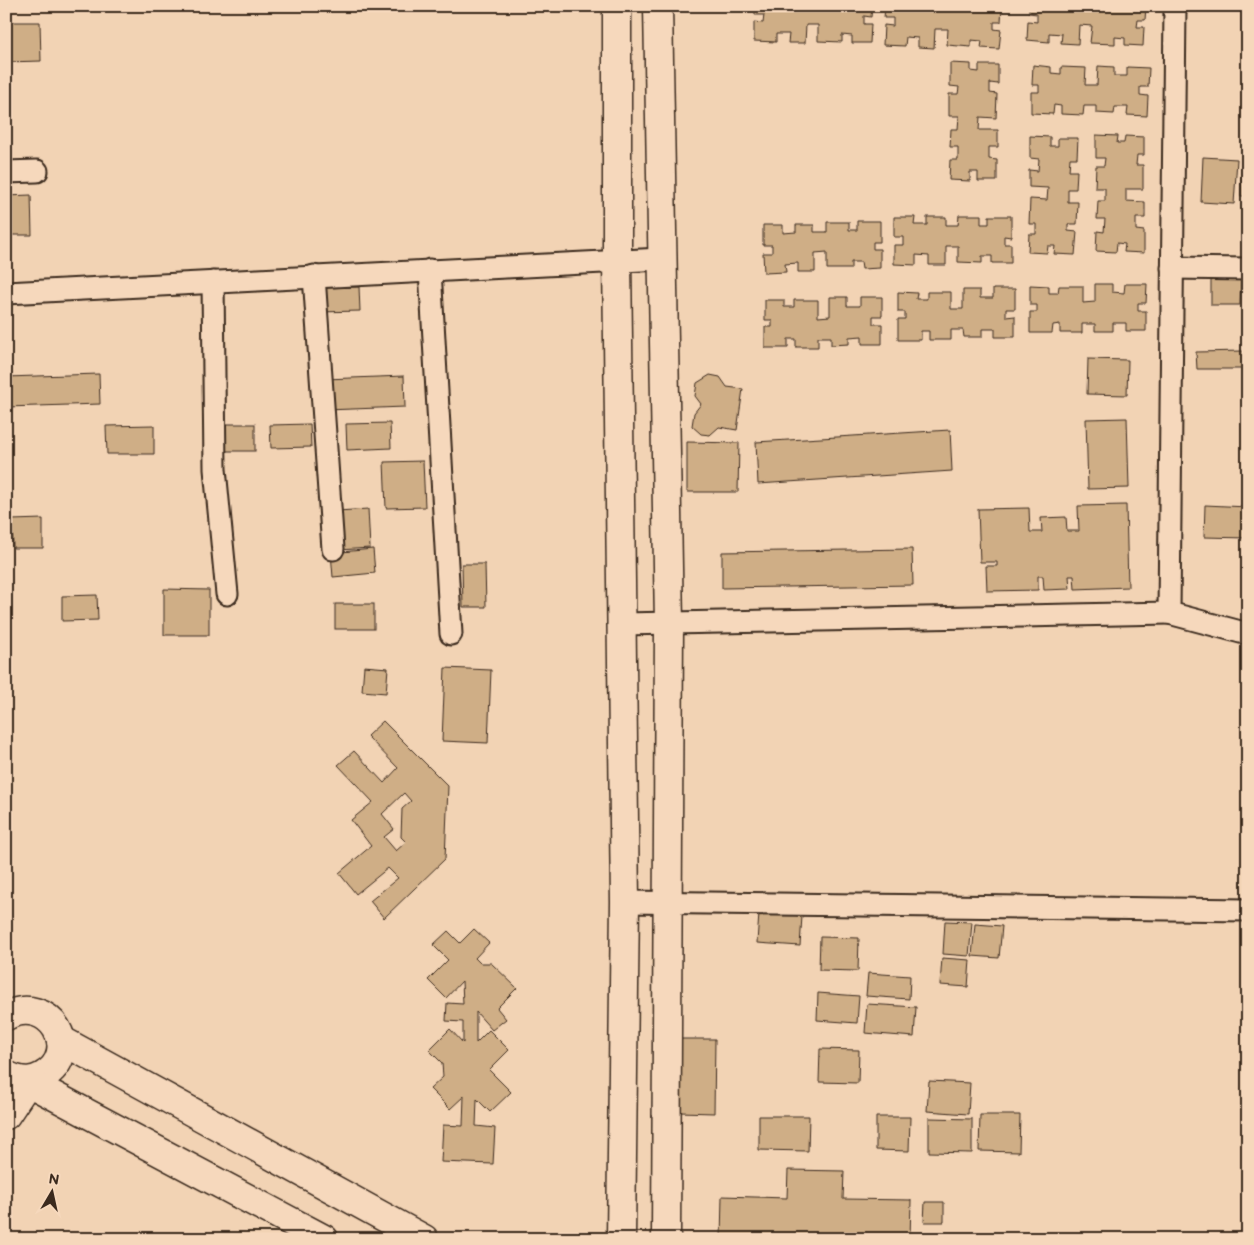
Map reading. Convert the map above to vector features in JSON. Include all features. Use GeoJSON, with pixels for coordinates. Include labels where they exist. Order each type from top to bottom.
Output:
{"type":"FeatureCollection","features":[{"type":"Feature","properties":{"kind":"street"},"geometry":{"type":"LineString","coordinates":[[617,6],[617,260],[625,902],[621,1239]]}},
{"type":"Feature","properties":{"kind":"street"},"geometry":{"type":"LineString","coordinates":[[658,6],[669,623],[666,1239]]}},
{"type":"Feature","properties":{"kind":"street"},"geometry":{"type":"LineString","coordinates":[[1169,613],[1175,6]]}},
{"type":"Feature","properties":{"kind":"street"},"geometry":{"type":"LineString","coordinates":[[6,172],[37,170]]}},
{"type":"Feature","properties":{"kind":"street"},"geometry":{"type":"LineString","coordinates":[[6,293],[662,258]]}},
{"type":"Feature","properties":{"kind":"street"},"geometry":{"type":"LineString","coordinates":[[1172,268],[1248,269]]}},
{"type":"Feature","properties":{"kind":"street"},"geometry":{"type":"LineString","coordinates":[[430,270],[451,634]]}},
{"type":"Feature","properties":{"kind":"street"},"geometry":{"type":"LineString","coordinates":[[314,276],[333,549]]}},
{"type":"Feature","properties":{"kind":"street"},"geometry":{"type":"LineString","coordinates":[[213,282],[215,469],[228,594]]}},
{"type":"Feature","properties":{"kind":"street"},"geometry":{"type":"LineString","coordinates":[[623,624],[1169,613],[1248,634]]}},
{"type":"Feature","properties":{"kind":"street"},"geometry":{"type":"LineString","coordinates":[[625,902],[1248,910]]}},
{"type":"Feature","properties":{"kind":"street"},"geometry":{"type":"LineString","coordinates":[[10,1011],[29,1010],[40,1014],[50,1020],[57,1029],[61,1040],[59,1058],[50,1073],[39,1079],[17,1078]]}},
{"type":"Feature","properties":{"kind":"street"},"geometry":{"type":"LineString","coordinates":[[61,1040],[424,1239]]}},
{"type":"Feature","properties":{"kind":"street"},"geometry":{"type":"LineString","coordinates":[[6,1114],[17,1078]]}},
{"type":"Feature","properties":{"kind":"street"},"geometry":{"type":"LineString","coordinates":[[17,1078],[324,1239]]}},
{"type":"Feature","properties":{"kind":"building"},"geometry":{"type":"Polygon","coordinates":[[[755,6],[872,6],[871,17],[864,16],[864,24],[871,24],[870,43],[852,43],[852,36],[842,35],[842,42],[818,41],[818,25],[806,25],[805,43],[788,43],[789,34],[776,34],[776,42],[754,41],[754,22],[763,23],[764,15],[755,15],[755,6]]]}},
{"type":"Feature","properties":{"kind":"building"},"geometry":{"type":"Polygon","coordinates":[[[885,6],[936,6],[936,8],[949,8],[949,6],[972,6],[971,8],[979,9],[979,6],[1002,6],[1001,22],[994,22],[994,29],[1001,30],[999,49],[981,48],[982,41],[971,40],[971,47],[947,45],[948,29],[935,29],[934,48],[918,47],[918,38],[906,37],[905,46],[883,45],[884,25],[893,26],[893,18],[884,18],[885,6]]]}},
{"type":"Feature","properties":{"kind":"building"},"geometry":{"type":"Polygon","coordinates":[[[1029,6],[1146,6],[1145,20],[1138,20],[1137,27],[1144,27],[1143,46],[1125,45],[1125,38],[1115,37],[1115,44],[1090,43],[1092,26],[1079,25],[1078,44],[1061,43],[1062,34],[1049,33],[1049,42],[1027,40],[1028,21],[1037,22],[1037,14],[1029,13],[1029,6]]]}},
{"type":"Feature","properties":{"kind":"building"},"geometry":{"type":"Polygon","coordinates":[[[6,22],[40,22],[41,61],[6,62],[6,22]]]}},
{"type":"Feature","properties":{"kind":"building"},"geometry":{"type":"Polygon","coordinates":[[[950,63],[971,64],[971,71],[979,72],[979,65],[998,65],[998,84],[990,83],[990,93],[997,94],[996,118],[980,117],[979,130],[998,130],[998,147],[989,147],[989,159],[997,160],[997,181],[978,181],[978,172],[970,172],[970,181],[949,180],[950,160],[958,160],[958,147],[950,147],[951,129],[958,129],[959,116],[949,116],[949,94],[958,94],[959,87],[950,86],[950,63]]]}},
{"type":"Feature","properties":{"kind":"building"},"geometry":{"type":"Polygon","coordinates":[[[1033,65],[1051,67],[1051,73],[1061,74],[1061,67],[1086,68],[1085,85],[1097,85],[1098,66],[1114,67],[1114,76],[1127,76],[1127,67],[1149,68],[1148,87],[1140,87],[1140,95],[1148,96],[1147,116],[1127,115],[1128,107],[1115,107],[1114,114],[1096,113],[1096,106],[1084,106],[1083,115],[1061,114],[1061,106],[1054,105],[1053,114],[1031,113],[1031,92],[1039,92],[1039,85],[1032,85],[1033,65]]]}},
{"type":"Feature","properties":{"kind":"building"},"geometry":{"type":"Polygon","coordinates":[[[1096,135],[1118,136],[1117,143],[1124,143],[1125,136],[1144,137],[1144,155],[1137,155],[1136,165],[1143,165],[1143,189],[1126,189],[1126,201],[1145,202],[1145,218],[1136,218],[1136,230],[1144,231],[1144,253],[1124,252],[1125,244],[1117,243],[1116,252],[1096,251],[1097,231],[1104,232],[1105,219],[1097,219],[1098,201],[1105,201],[1105,188],[1095,188],[1096,166],[1104,166],[1105,158],[1096,158],[1096,135]]]}},
{"type":"Feature","properties":{"kind":"building"},"geometry":{"type":"Polygon","coordinates":[[[1030,136],[1050,137],[1050,146],[1058,146],[1058,138],[1078,138],[1077,158],[1070,158],[1069,171],[1077,171],[1076,189],[1068,189],[1068,202],[1078,202],[1077,224],[1068,224],[1068,231],[1077,232],[1075,255],[1054,254],[1055,246],[1048,246],[1047,253],[1028,252],[1029,234],[1036,234],[1036,224],[1029,224],[1030,199],[1047,200],[1048,188],[1029,187],[1029,170],[1038,171],[1039,159],[1030,158],[1030,136]]]}},
{"type":"Feature","properties":{"kind":"building"},"geometry":{"type":"Polygon","coordinates":[[[1203,157],[1237,159],[1234,204],[1201,202],[1203,157]]]}},
{"type":"Feature","properties":{"kind":"building"},"geometry":{"type":"Polygon","coordinates":[[[1242,158],[1248,158],[1248,196],[1241,196],[1242,158]]]}},
{"type":"Feature","properties":{"kind":"building"},"geometry":{"type":"Polygon","coordinates":[[[31,195],[32,235],[6,235],[6,196],[31,195]]]}},
{"type":"Feature","properties":{"kind":"building"},"geometry":{"type":"Polygon","coordinates":[[[959,215],[981,215],[981,224],[989,224],[989,216],[1011,216],[1011,237],[1004,236],[1004,244],[1011,244],[1011,263],[992,263],[992,256],[982,256],[982,263],[958,262],[958,246],[946,246],[946,265],[929,265],[929,256],[916,255],[916,265],[894,264],[894,245],[903,245],[903,237],[894,237],[894,217],[915,217],[914,225],[927,225],[927,217],[946,217],[946,225],[958,225],[959,215]]]}},
{"type":"Feature","properties":{"kind":"building"},"geometry":{"type":"Polygon","coordinates":[[[857,221],[880,221],[880,242],[873,242],[873,249],[880,249],[880,268],[862,269],[861,262],[851,262],[851,269],[827,269],[827,252],[815,253],[815,272],[798,272],[798,263],[785,264],[786,272],[764,273],[763,253],[772,253],[772,245],[763,245],[763,225],[783,225],[783,233],[796,232],[796,225],[814,225],[814,232],[827,232],[827,222],[849,222],[849,230],[857,230],[857,221]]]}},
{"type":"Feature","properties":{"kind":"building"},"geometry":{"type":"Polygon","coordinates":[[[1211,273],[1241,274],[1240,305],[1211,305],[1211,273]]]}},
{"type":"Feature","properties":{"kind":"building"},"geometry":{"type":"Polygon","coordinates":[[[1095,284],[1112,284],[1112,292],[1124,293],[1125,284],[1147,284],[1146,303],[1138,303],[1138,311],[1146,311],[1146,331],[1126,331],[1126,323],[1113,323],[1113,331],[1095,331],[1095,324],[1082,324],[1082,333],[1060,333],[1060,324],[1053,325],[1052,333],[1030,333],[1030,312],[1037,312],[1037,305],[1030,305],[1030,285],[1049,286],[1049,293],[1058,293],[1059,286],[1083,286],[1083,303],[1095,302],[1095,284]]]}},
{"type":"Feature","properties":{"kind":"building"},"geometry":{"type":"Polygon","coordinates":[[[359,287],[360,311],[319,312],[318,288],[359,287]]]}},
{"type":"Feature","properties":{"kind":"building"},"geometry":{"type":"Polygon","coordinates":[[[993,289],[1015,289],[1015,309],[1006,309],[1006,317],[1015,316],[1015,337],[995,337],[995,329],[982,329],[982,337],[964,337],[963,330],[951,330],[951,340],[929,340],[929,331],[921,331],[921,340],[898,340],[898,319],[905,319],[905,312],[898,312],[898,292],[917,293],[916,299],[927,299],[927,292],[951,292],[951,309],[963,309],[963,290],[980,290],[980,298],[993,298],[993,289]]]}},
{"type":"Feature","properties":{"kind":"building"},"geometry":{"type":"Polygon","coordinates":[[[830,297],[847,297],[847,306],[860,306],[860,297],[882,297],[882,316],[873,316],[873,324],[882,324],[882,344],[862,344],[862,336],[849,337],[849,344],[831,345],[831,337],[818,337],[818,347],[796,347],[796,339],[788,339],[788,348],[765,348],[765,327],[772,327],[772,320],[765,320],[765,300],[784,300],[784,307],[794,307],[794,300],[818,300],[818,317],[830,316],[830,297]]]}},
{"type":"Feature","properties":{"kind":"building"},"geometry":{"type":"Polygon","coordinates":[[[1243,351],[1244,369],[1197,369],[1196,352],[1243,351]]]}},
{"type":"Feature","properties":{"kind":"building"},"geometry":{"type":"Polygon","coordinates":[[[1088,359],[1128,360],[1127,395],[1087,394],[1088,359]]]}},
{"type":"Feature","properties":{"kind":"building"},"geometry":{"type":"Polygon","coordinates":[[[99,374],[100,404],[6,407],[6,377],[99,374]]]}},
{"type":"Feature","properties":{"kind":"building"},"geometry":{"type":"Polygon","coordinates":[[[710,375],[720,377],[727,387],[743,389],[737,430],[719,427],[710,435],[701,434],[692,426],[694,413],[701,404],[695,396],[697,383],[710,375]]]}},
{"type":"Feature","properties":{"kind":"building"},"geometry":{"type":"Polygon","coordinates":[[[404,376],[405,407],[326,410],[325,379],[404,376]]]}},
{"type":"Feature","properties":{"kind":"building"},"geometry":{"type":"Polygon","coordinates":[[[1127,418],[1129,488],[1088,489],[1086,419],[1127,418]]]}},
{"type":"Feature","properties":{"kind":"building"},"geometry":{"type":"Polygon","coordinates":[[[390,423],[391,448],[347,450],[346,424],[390,423]]]}},
{"type":"Feature","properties":{"kind":"building"},"geometry":{"type":"Polygon","coordinates":[[[217,424],[255,424],[255,451],[217,451],[217,424]]]}},
{"type":"Feature","properties":{"kind":"building"},"geometry":{"type":"Polygon","coordinates":[[[310,424],[311,447],[271,448],[270,425],[310,424]]]}},
{"type":"Feature","properties":{"kind":"building"},"geometry":{"type":"Polygon","coordinates":[[[154,425],[154,454],[107,454],[106,426],[154,425]]]}},
{"type":"Feature","properties":{"kind":"building"},"geometry":{"type":"Polygon","coordinates":[[[950,430],[952,471],[758,484],[756,442],[950,430]]]}},
{"type":"Feature","properties":{"kind":"building"},"geometry":{"type":"Polygon","coordinates":[[[687,442],[739,443],[738,492],[687,492],[687,442]]]}},
{"type":"Feature","properties":{"kind":"building"},"geometry":{"type":"Polygon","coordinates":[[[423,461],[425,507],[386,508],[384,462],[423,461]]]}},
{"type":"Feature","properties":{"kind":"building"},"geometry":{"type":"Polygon","coordinates":[[[1126,505],[1128,587],[1075,589],[1074,576],[1069,576],[1070,589],[1044,590],[1043,576],[1038,576],[1038,590],[987,591],[986,566],[997,566],[997,562],[980,562],[978,509],[1029,508],[1030,532],[1042,532],[1041,518],[1066,517],[1067,531],[1079,531],[1078,506],[1126,505]]]}},
{"type":"Feature","properties":{"kind":"building"},"geometry":{"type":"Polygon","coordinates":[[[1205,505],[1248,507],[1248,538],[1204,537],[1205,505]]]}},
{"type":"Feature","properties":{"kind":"building"},"geometry":{"type":"Polygon","coordinates":[[[368,509],[370,548],[339,550],[338,511],[368,509]]]}},
{"type":"Feature","properties":{"kind":"building"},"geometry":{"type":"Polygon","coordinates":[[[43,519],[43,548],[13,548],[12,520],[43,519]]]}},
{"type":"Feature","properties":{"kind":"building"},"geometry":{"type":"Polygon","coordinates":[[[373,549],[375,573],[333,577],[331,553],[373,549]]]}},
{"type":"Feature","properties":{"kind":"building"},"geometry":{"type":"Polygon","coordinates":[[[912,549],[913,585],[722,588],[722,552],[912,549]]]}},
{"type":"Feature","properties":{"kind":"building"},"geometry":{"type":"Polygon","coordinates":[[[462,564],[485,564],[486,607],[463,607],[462,564]]]}},
{"type":"Feature","properties":{"kind":"building"},"geometry":{"type":"Polygon","coordinates":[[[164,589],[209,590],[209,635],[164,635],[164,589]]]}},
{"type":"Feature","properties":{"kind":"building"},"geometry":{"type":"Polygon","coordinates":[[[97,595],[98,620],[62,621],[62,596],[97,595]]]}},
{"type":"Feature","properties":{"kind":"building"},"geometry":{"type":"Polygon","coordinates":[[[335,604],[374,604],[374,629],[335,629],[335,604]]]}},
{"type":"Feature","properties":{"kind":"building"},"geometry":{"type":"Polygon","coordinates":[[[364,666],[388,668],[386,693],[362,691],[364,666]]]}},
{"type":"Feature","properties":{"kind":"building"},"geometry":{"type":"Polygon","coordinates":[[[445,668],[491,670],[488,743],[442,741],[445,668]]]}},
{"type":"Feature","properties":{"kind":"building"},"geometry":{"type":"Polygon","coordinates":[[[383,721],[448,786],[445,859],[384,918],[370,901],[398,878],[388,868],[356,894],[339,873],[371,846],[351,820],[373,802],[338,765],[354,751],[384,783],[398,768],[367,736],[383,721]],[[404,793],[382,814],[394,829],[384,837],[396,851],[406,842],[401,837],[402,809],[411,801],[404,793]]]}},
{"type":"Feature","properties":{"kind":"building"},"geometry":{"type":"Polygon","coordinates":[[[759,913],[802,916],[800,946],[757,943],[759,913]]]}},
{"type":"Feature","properties":{"kind":"building"},"geometry":{"type":"Polygon","coordinates":[[[945,921],[972,922],[969,956],[943,954],[945,921]]]}},
{"type":"Feature","properties":{"kind":"building"},"geometry":{"type":"Polygon","coordinates":[[[975,924],[1002,926],[999,958],[972,956],[975,924]]]}},
{"type":"Feature","properties":{"kind":"building"},"geometry":{"type":"Polygon","coordinates":[[[474,929],[489,943],[475,958],[480,963],[491,963],[517,988],[497,1008],[506,1019],[492,1030],[476,1012],[476,1043],[489,1030],[509,1050],[489,1070],[511,1092],[490,1112],[477,1099],[476,1126],[495,1128],[493,1164],[441,1162],[443,1125],[463,1126],[464,1096],[450,1109],[430,1089],[443,1077],[442,1063],[429,1050],[450,1029],[463,1043],[463,1022],[446,1021],[447,1003],[463,1004],[462,981],[446,998],[428,980],[448,960],[433,945],[448,931],[460,943],[474,929]]]}},
{"type":"Feature","properties":{"kind":"building"},"geometry":{"type":"Polygon","coordinates":[[[820,937],[859,938],[858,971],[819,970],[820,937]]]}},
{"type":"Feature","properties":{"kind":"building"},"geometry":{"type":"Polygon","coordinates":[[[942,958],[970,960],[968,987],[940,985],[942,958]]]}},
{"type":"Feature","properties":{"kind":"building"},"geometry":{"type":"Polygon","coordinates":[[[868,973],[910,976],[909,999],[866,996],[868,973]]]}},
{"type":"Feature","properties":{"kind":"building"},"geometry":{"type":"Polygon","coordinates":[[[818,993],[859,996],[857,1023],[817,1020],[818,993]]]}},
{"type":"Feature","properties":{"kind":"building"},"geometry":{"type":"Polygon","coordinates":[[[867,1004],[916,1007],[914,1037],[865,1033],[867,1004]]]}},
{"type":"Feature","properties":{"kind":"building"},"geometry":{"type":"Polygon","coordinates":[[[681,1039],[715,1039],[714,1113],[680,1112],[681,1039]]]}},
{"type":"Feature","properties":{"kind":"building"},"geometry":{"type":"Polygon","coordinates":[[[820,1049],[859,1050],[858,1083],[819,1082],[820,1049]]]}},
{"type":"Feature","properties":{"kind":"building"},"geometry":{"type":"Polygon","coordinates":[[[929,1081],[970,1083],[968,1114],[927,1111],[929,1081]]]}},
{"type":"Feature","properties":{"kind":"building"},"geometry":{"type":"Polygon","coordinates":[[[980,1115],[1020,1115],[1019,1152],[979,1151],[980,1115]]]}},
{"type":"Feature","properties":{"kind":"building"},"geometry":{"type":"Polygon","coordinates":[[[759,1116],[809,1116],[808,1151],[759,1150],[759,1116]]]}},
{"type":"Feature","properties":{"kind":"building"},"geometry":{"type":"Polygon","coordinates":[[[876,1117],[910,1117],[909,1151],[876,1150],[876,1117]]]}},
{"type":"Feature","properties":{"kind":"building"},"geometry":{"type":"Polygon","coordinates":[[[929,1118],[972,1119],[972,1153],[929,1152],[929,1118]]]}},
{"type":"Feature","properties":{"kind":"building"},"geometry":{"type":"Polygon","coordinates":[[[788,1170],[844,1171],[843,1199],[911,1200],[910,1239],[721,1239],[722,1196],[787,1198],[788,1170]]]}},
{"type":"Feature","properties":{"kind":"building"},"geometry":{"type":"Polygon","coordinates":[[[925,1202],[944,1202],[944,1222],[924,1222],[925,1202]]]}}]}
